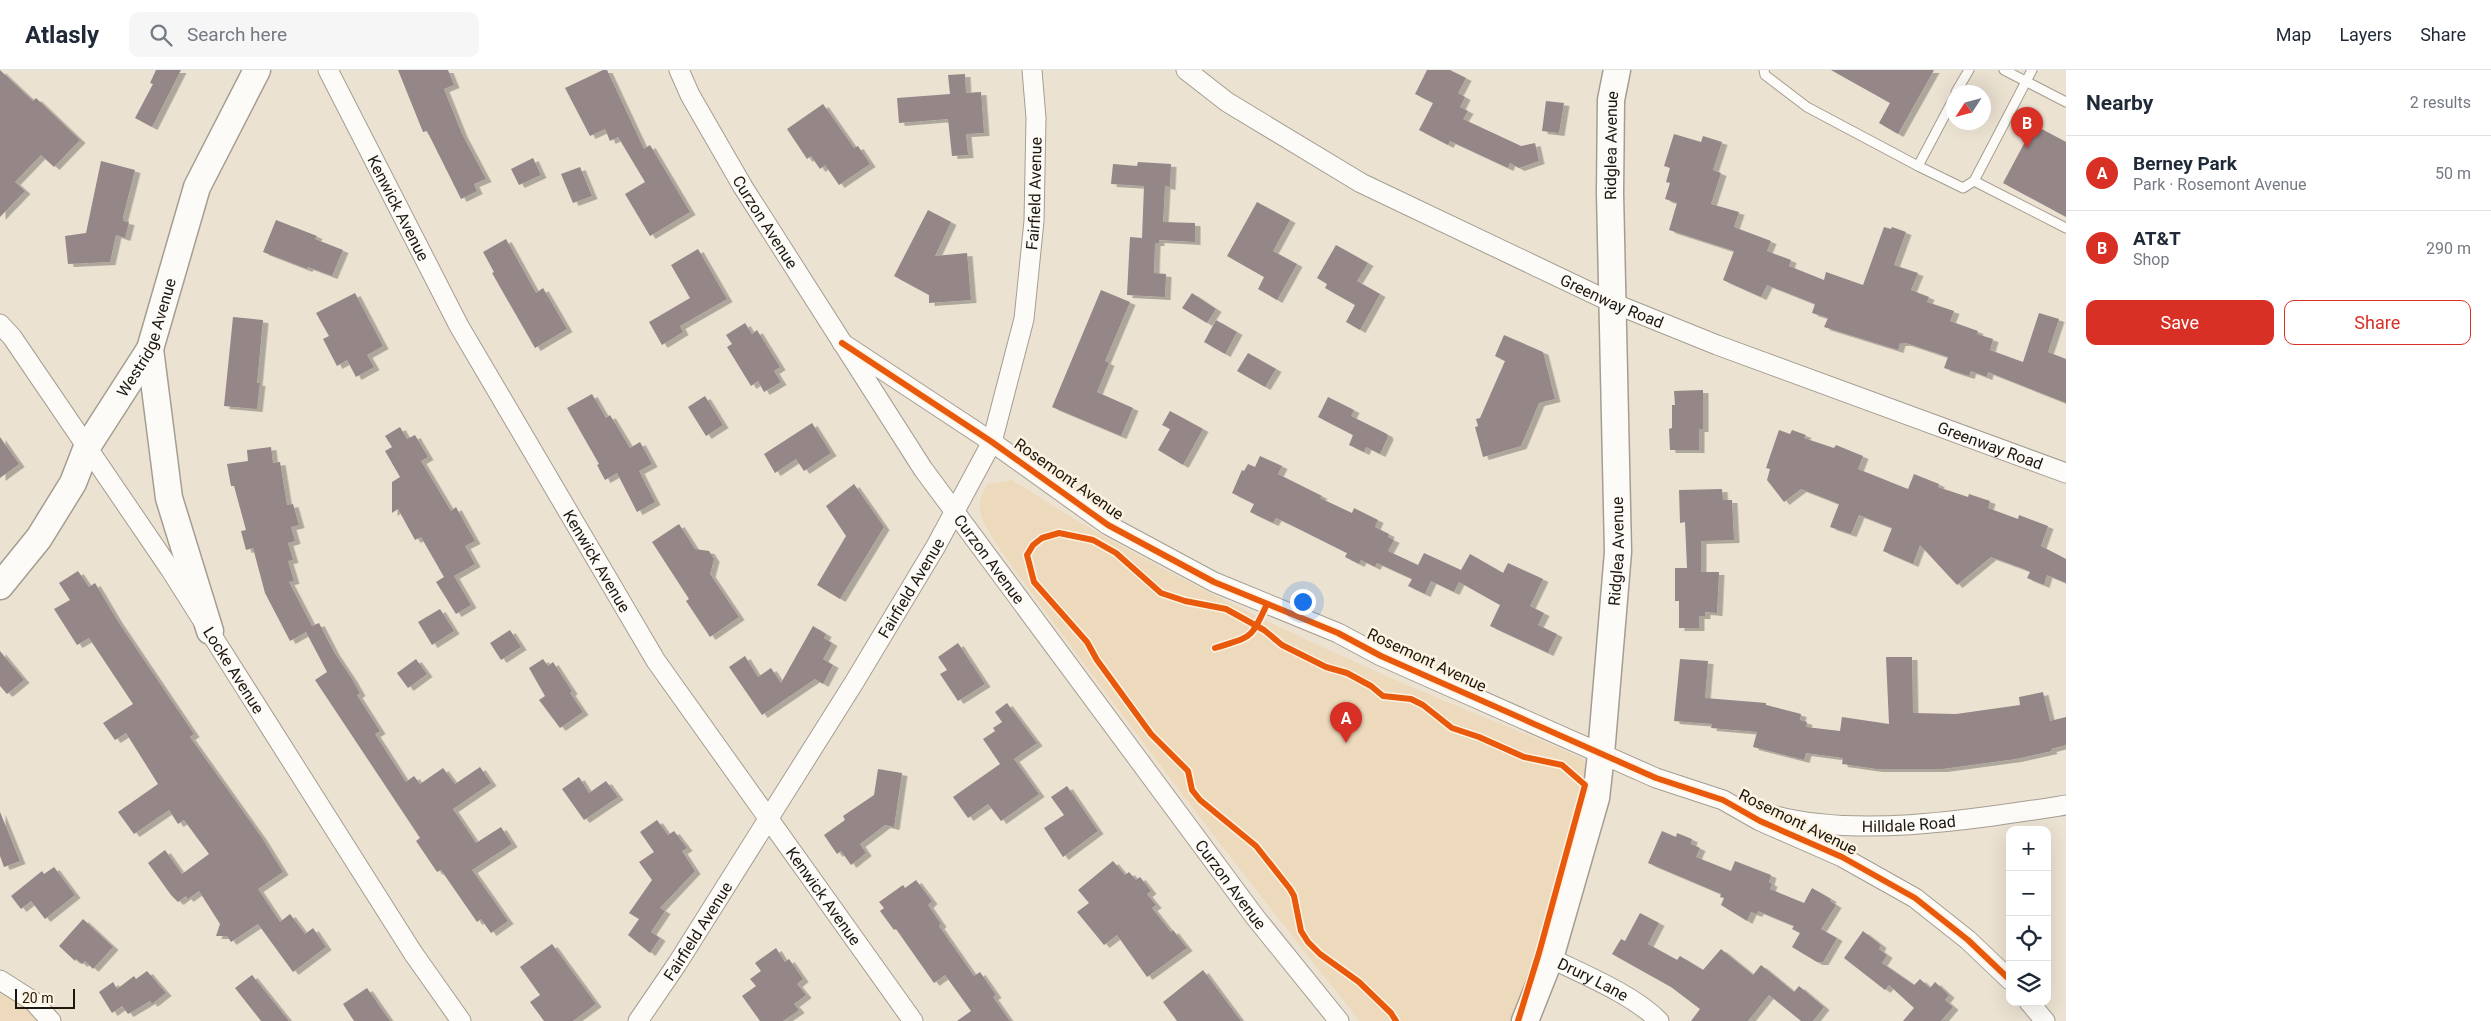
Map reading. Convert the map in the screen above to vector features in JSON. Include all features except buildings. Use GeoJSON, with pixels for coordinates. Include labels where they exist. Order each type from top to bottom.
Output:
{"type":"FeatureCollection","features":[{"type":"Feature","properties":{"kind":"street","name":"Westridge Avenue"},"geometry":{"type":"LineString","coordinates":[[0,586],[39,538],[73,483],[87,447],[150,349],[197,186],[257,70]]}},
{"type":"Feature","properties":{"kind":"street","name":"Kenwick Avenue"},"geometry":{"type":"LineString","coordinates":[[328,70],[459,326],[646,644],[913,1021]]}},
{"type":"Feature","properties":{"kind":"street","name":"Curzon Avenue"},"geometry":{"type":"LineString","coordinates":[[679,70],[690,95],[743,187],[923,469],[1255,917],[1339,1021]]}},
{"type":"Feature","properties":{"kind":"street","name":"Fairfield Avenue"},"geometry":{"type":"LineString","coordinates":[[638,1021],[855,681],[955,511],[992,442],[1025,310],[1034,221],[1036,118],[1032,70]]}},
{"type":"Feature","properties":{"kind":"street","name":"Greenway Road"},"geometry":{"type":"LineString","coordinates":[[1186,70],[1227,102],[1361,183],[1613,303],[1717,345],[2066,473]]}},
{"type":"Feature","properties":{"kind":"street","name":"Ridglea Avenue"},"geometry":{"type":"LineString","coordinates":[[1525,1021],[1550,958],[1596,798],[1618,552],[1610,193],[1612,100],[1617,70]]}},
{"type":"Feature","properties":{"kind":"street","name":"Locke Avenue"},"geometry":{"type":"LineString","coordinates":[[0,324],[12,337],[210,631],[413,953],[460,1021]]}},
{"type":"Feature","properties":{"kind":"street","name":"Rosemont Avenue"},"geometry":{"type":"LineString","coordinates":[[842,342],[992,442],[1108,525],[1214,582],[1338,633],[1381,656],[1656,778],[1723,800],[1760,821],[1842,857],[1915,898],[1968,940],[2006,976]]}},
{"type":"Feature","properties":{"kind":"street"},"geometry":{"type":"LineString","coordinates":[[150,349],[169,498],[210,631]]}},
{"type":"Feature","properties":{"kind":"street","name":"Hilldale Road"},"geometry":{"type":"LineString","coordinates":[[1723,800],[1782,819],[1839,825],[1875,826],[1979,819],[2066,805]]}},
{"type":"Feature","properties":{"kind":"street","name":"Drury Lane"},"geometry":{"type":"LineString","coordinates":[[1550,958],[1590,977],[1650,1012],[1659,1021]]}},
{"type":"Feature","properties":{"kind":"street"},"geometry":{"type":"LineString","coordinates":[[0,980],[33,1001],[51,1021]]}},
{"type":"Feature","properties":{"kind":"street"},"geometry":{"type":"LineString","coordinates":[[2032,1006],[2045,1021]]}},
{"type":"Feature","properties":{"kind":"lane"},"geometry":{"type":"LineString","coordinates":[[1960,85],[1969,70]]}},
{"type":"Feature","properties":{"kind":"lane"},"geometry":{"type":"LineString","coordinates":[[2004,70],[2066,102]]}},
{"type":"Feature","properties":{"kind":"lane"},"geometry":{"type":"LineString","coordinates":[[1764,72],[1807,107],[1963,188],[1974,181],[2027,83],[2032,70]]}},
{"type":"Feature","properties":{"kind":"lane"},"geometry":{"type":"LineString","coordinates":[[1918,166],[1946,113]]}},
{"type":"Feature","properties":{"kind":"lane"},"geometry":{"type":"LineString","coordinates":[[1974,181],[2066,228]]}},
{"type":"Feature","properties":{"kind":"shaded area"},"geometry":{"type":"Polygon","coordinates":[[[1012,480],[1096,532],[1228,602],[1389,677],[1581,758],[1589,768],[1588,786],[1521,1021],[1360,1021],[1178,788],[1001,551],[982,518],[980,502],[988,484],[1012,480]]]}},
{"type":"Feature","properties":{"kind":"shaded area"},"geometry":{"type":"Polygon","coordinates":[[[0,993],[21,1004],[38,1021],[0,1021],[0,993]]]}},
{"type":"Feature","properties":{"kind":"cycle path"},"geometry":{"type":"LineString","coordinates":[[842,343],[992,442],[1108,525],[1214,582],[1338,633],[1381,656],[1656,778],[1723,800],[1760,821],[1842,857],[1915,898],[1968,940],[2006,976]]}},
{"type":"Feature","properties":{"kind":"cycle path"},"geometry":{"type":"LineString","coordinates":[[1396,1021],[1391,1013],[1359,982],[1320,954],[1308,942],[1301,931],[1294,896],[1290,889],[1256,846],[1200,800],[1192,790],[1188,771],[1151,734],[1097,660],[1087,642],[1034,582],[1027,555],[1033,545],[1042,538],[1059,533],[1093,540],[1116,553],[1161,593],[1185,601],[1226,609],[1264,630],[1282,645],[1326,667],[1347,673],[1371,686],[1383,696],[1411,699],[1423,705],[1452,728],[1479,737],[1524,757],[1562,765],[1585,785],[1539,953],[1518,1021]]}},
{"type":"Feature","properties":{"kind":"cycle path"},"geometry":{"type":"LineString","coordinates":[[1215,648],[1243,639],[1253,631],[1267,604]]}},
{"type":"Feature","properties":{"kind":"place","name":"AT&T"},"geometry":{"type":"Point","coordinates":[2027,148]}},
{"type":"Feature","properties":{"kind":"place","name":"Berney Park"},"geometry":{"type":"Point","coordinates":[1346,743]}}]}
